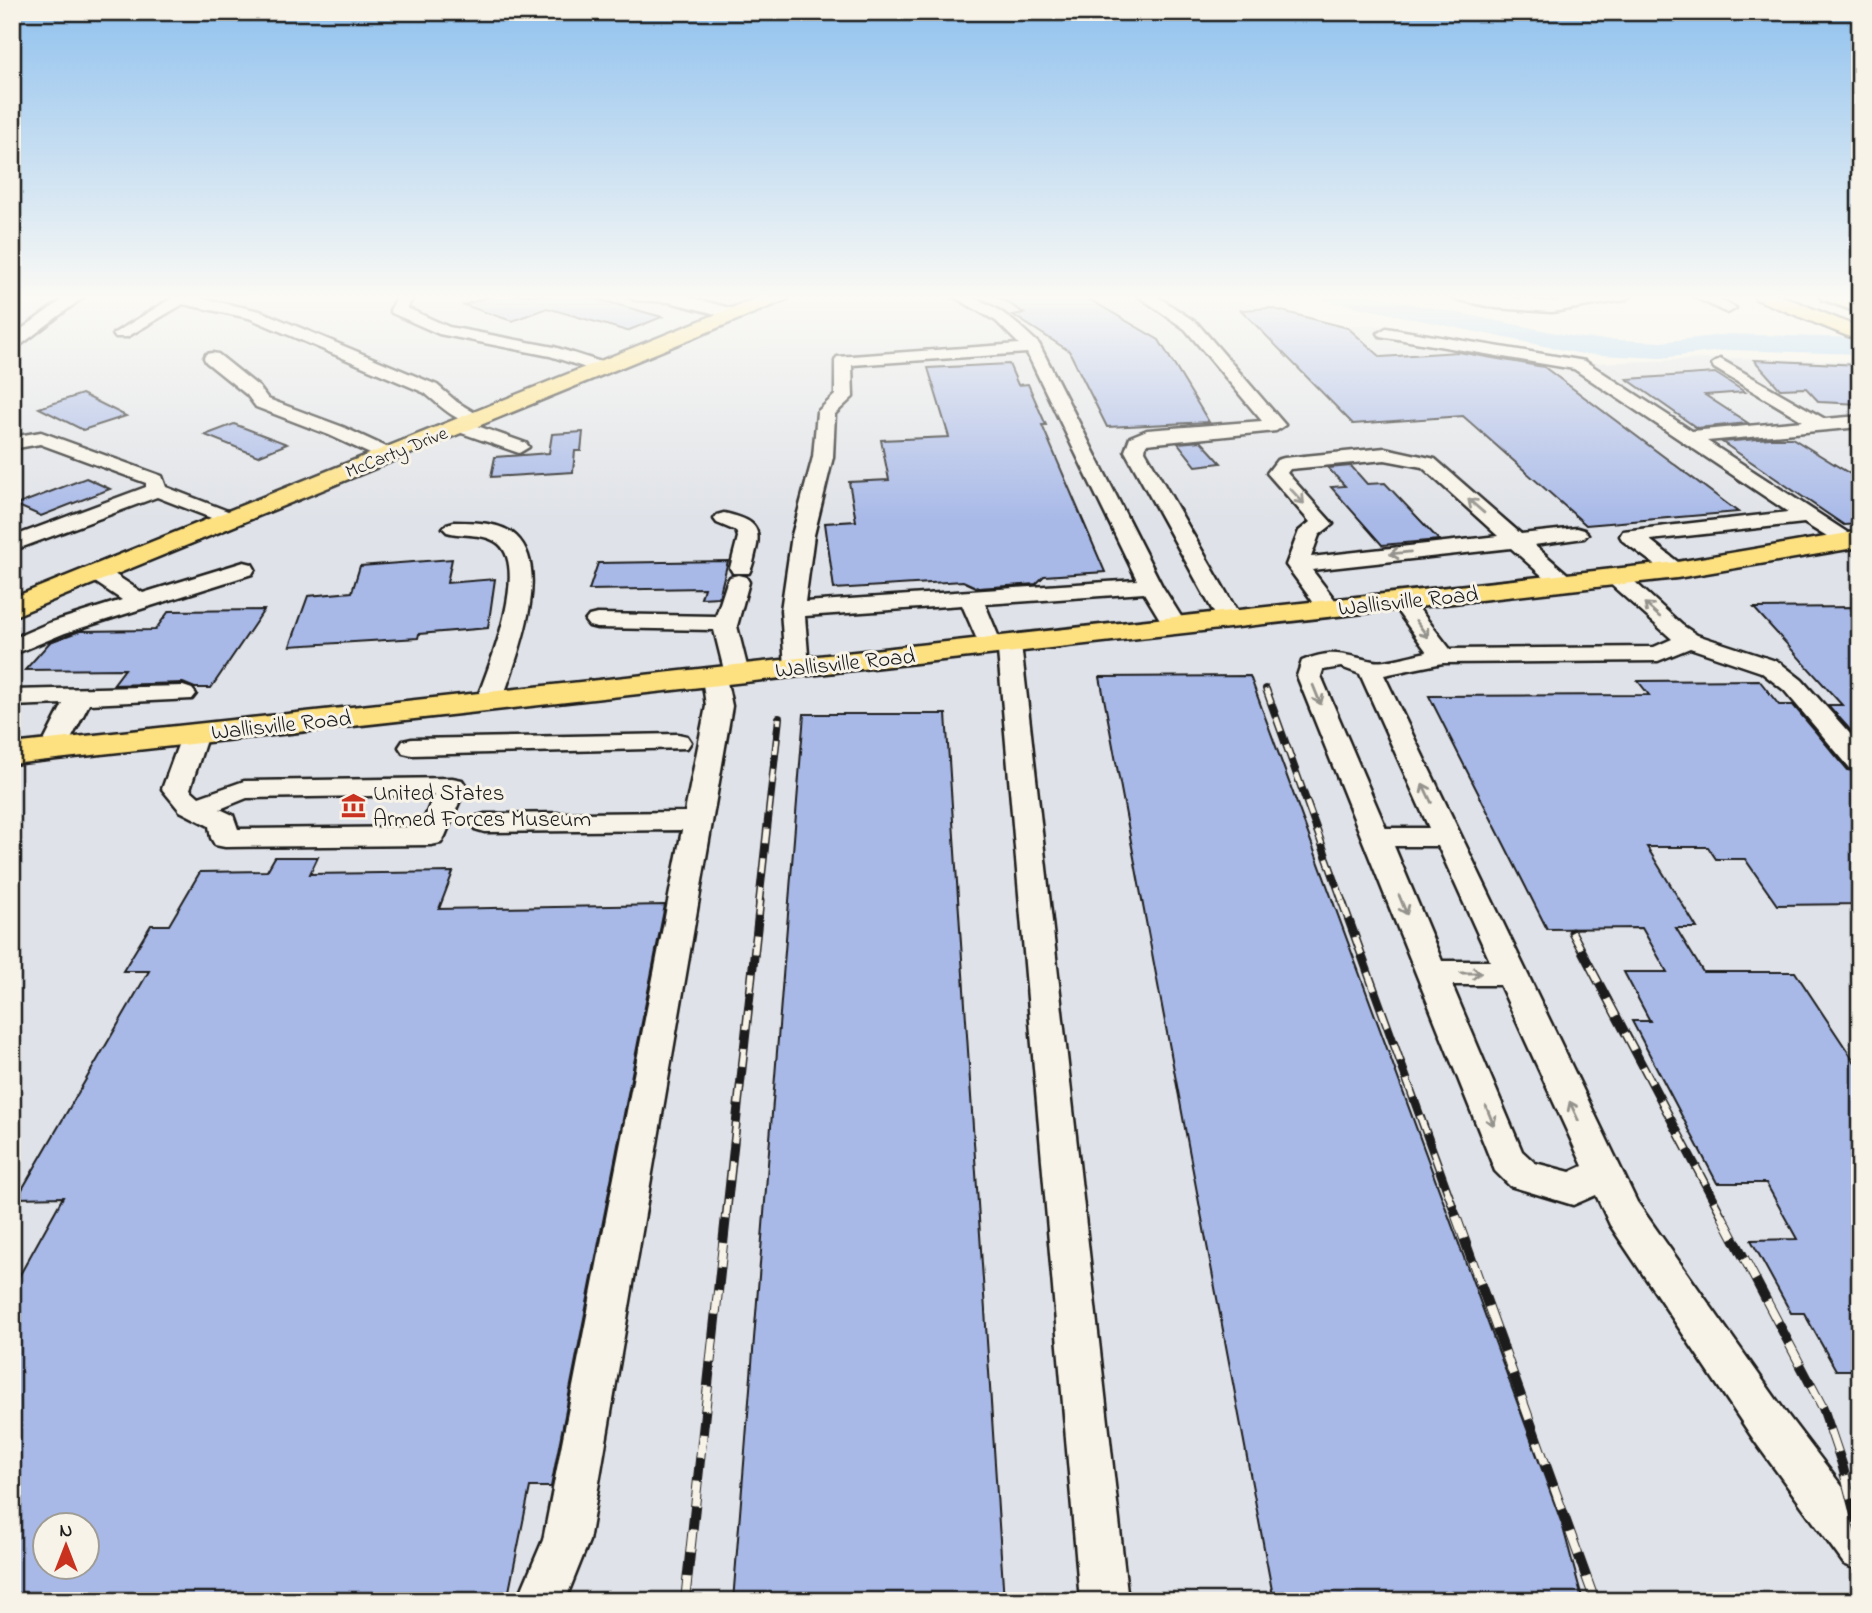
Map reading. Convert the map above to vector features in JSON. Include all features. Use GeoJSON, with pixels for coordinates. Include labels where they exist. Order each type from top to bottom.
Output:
{"type":"FeatureCollection","features":[{"type":"Feature","properties":{"kind":"main road","name":"McCarty Drive"},"geometry":{"type":"LineString","coordinates":[[12,608],[595,370]]}},
{"type":"Feature","properties":{"kind":"main road","name":"Wallisville Road"},"geometry":{"type":"LineString","coordinates":[[12,754],[1677,570],[1756,570],[1856,547]]}},
{"type":"Feature","properties":{"kind":"lane"},"geometry":{"type":"LineString","coordinates":[[227,370],[253,391],[262,403],[336,431],[388,455]]}},
{"type":"Feature","properties":{"kind":"lane"},"geometry":{"type":"LineString","coordinates":[[387,370],[431,389],[468,422],[519,447]]}},
{"type":"Feature","properties":{"kind":"lane"},"geometry":{"type":"LineString","coordinates":[[797,667],[793,610],[803,535],[823,457],[826,412],[844,397],[843,370]]}},
{"type":"Feature","properties":{"kind":"lane"},"geometry":{"type":"LineString","coordinates":[[1044,370],[1151,586],[1175,626]]}},
{"type":"Feature","properties":{"kind":"lane"},"geometry":{"type":"LineString","coordinates":[[1229,370],[1276,425],[1147,436],[1137,441],[1135,451],[1230,620]]}},
{"type":"Feature","properties":{"kind":"lane"},"geometry":{"type":"LineString","coordinates":[[1587,370],[1856,547]]}},
{"type":"Feature","properties":{"kind":"lane"},"geometry":{"type":"LineString","coordinates":[[1731,370],[1828,424],[1860,438]]}},
{"type":"Feature","properties":{"kind":"lane"},"geometry":{"type":"LineString","coordinates":[[1689,437],[1860,421]]}},
{"type":"Feature","properties":{"kind":"lane"},"geometry":{"type":"LineString","coordinates":[[12,443],[41,438],[155,480],[157,490]]}},
{"type":"Feature","properties":{"kind":"lane"},"geometry":{"type":"LineString","coordinates":[[1297,565],[1310,531],[1323,524],[1277,473],[1284,464],[1385,454],[1428,463],[1564,583]]}},
{"type":"Feature","properties":{"kind":"lane"},"geometry":{"type":"LineString","coordinates":[[12,545],[157,490],[231,519]]}},
{"type":"Feature","properties":{"kind":"lane"},"geometry":{"type":"LineString","coordinates":[[1677,570],[1631,536],[1808,516]]}},
{"type":"Feature","properties":{"kind":"lane"},"geometry":{"type":"LineString","coordinates":[[541,1601],[566,1541],[725,675],[726,623],[749,537],[745,527],[724,519]]}},
{"type":"Feature","properties":{"kind":"lane"},"geometry":{"type":"LineString","coordinates":[[454,528],[482,529],[511,542],[522,564],[514,623],[489,701]]}},
{"type":"Feature","properties":{"kind":"lane"},"geometry":{"type":"LineString","coordinates":[[1297,565],[1577,534]]}},
{"type":"Feature","properties":{"kind":"lane"},"geometry":{"type":"LineString","coordinates":[[1297,565],[1331,609]]}},
{"type":"Feature","properties":{"kind":"lane"},"geometry":{"type":"LineString","coordinates":[[12,648],[57,628],[244,569]]}},
{"type":"Feature","properties":{"kind":"lane"},"geometry":{"type":"LineString","coordinates":[[97,573],[141,602]]}},
{"type":"Feature","properties":{"kind":"lane"},"geometry":{"type":"LineString","coordinates":[[1616,577],[1674,630],[1689,640],[1770,667],[1793,685],[1860,762]]}},
{"type":"Feature","properties":{"kind":"lane"},"geometry":{"type":"LineString","coordinates":[[793,610],[1151,586]]}},
{"type":"Feature","properties":{"kind":"lane"},"geometry":{"type":"LineString","coordinates":[[971,598],[999,645],[1104,1601]]}},
{"type":"Feature","properties":{"kind":"lane"},"geometry":{"type":"LineString","coordinates":[[1401,601],[1443,656]]}},
{"type":"Feature","properties":{"kind":"lane"},"geometry":{"type":"LineString","coordinates":[[597,621],[726,623]]}},
{"type":"Feature","properties":{"kind":"lane"},"geometry":{"type":"LineString","coordinates":[[1370,670],[1443,656],[1658,654],[1689,640]]}},
{"type":"Feature","properties":{"kind":"lane"},"geometry":{"type":"LineString","coordinates":[[1602,1173],[1573,1189],[1523,1175],[1507,1160],[1310,676],[1311,666],[1322,660],[1361,664],[1370,670],[1602,1173],[1631,1224],[1771,1428],[1860,1548]]}},
{"type":"Feature","properties":{"kind":"lane"},"geometry":{"type":"LineString","coordinates":[[12,698],[183,694]]}},
{"type":"Feature","properties":{"kind":"lane"},"geometry":{"type":"LineString","coordinates":[[53,749],[79,696]]}},
{"type":"Feature","properties":{"kind":"lane"},"geometry":{"type":"LineString","coordinates":[[195,734],[176,789],[181,799],[223,821],[225,838],[431,836],[468,746]]}},
{"type":"Feature","properties":{"kind":"lane"},"geometry":{"type":"LineString","coordinates":[[412,747],[678,742]]}},
{"type":"Feature","properties":{"kind":"lane"},"geometry":{"type":"LineString","coordinates":[[197,808],[244,790],[452,786]]}},
{"type":"Feature","properties":{"kind":"lane"},"geometry":{"type":"LineString","coordinates":[[485,823],[697,821]]}},
{"type":"Feature","properties":{"kind":"lane"},"geometry":{"type":"LineString","coordinates":[[1375,837],[1447,836]]}},
{"type":"Feature","properties":{"kind":"lane"},"geometry":{"type":"LineString","coordinates":[[1431,973],[1510,973]]}},
{"type":"Feature","properties":{"kind":"shaded area"},"geometry":{"type":"Polygon","coordinates":[[[12,370],[1860,370],[1860,1601],[12,1601],[12,370]]]}},
{"type":"Feature","properties":{"kind":"building"},"geometry":{"type":"Polygon","coordinates":[[[929,370],[1012,370],[1018,385],[1028,384],[1046,425],[1042,425],[1105,572],[1044,576],[1036,584],[978,588],[963,581],[834,589],[825,523],[856,521],[849,482],[889,480],[881,440],[949,437],[929,370]]]}},
{"type":"Feature","properties":{"kind":"building"},"geometry":{"type":"Polygon","coordinates":[[[1079,370],[1177,370],[1209,422],[1107,427],[1079,370]]]}},
{"type":"Feature","properties":{"kind":"building"},"geometry":{"type":"Polygon","coordinates":[[[1300,370],[1548,370],[1738,512],[1586,525],[1463,416],[1353,424],[1300,370]]]}},
{"type":"Feature","properties":{"kind":"building"},"geometry":{"type":"Polygon","coordinates":[[[1763,370],[1860,370],[1860,404],[1819,402],[1806,388],[1780,389],[1763,370]]]}},
{"type":"Feature","properties":{"kind":"building"},"geometry":{"type":"Polygon","coordinates":[[[1715,373],[1745,392],[1705,395],[1748,423],[1697,428],[1627,379],[1715,373]]]}},
{"type":"Feature","properties":{"kind":"building"},"geometry":{"type":"Polygon","coordinates":[[[82,394],[126,416],[83,430],[39,408],[82,394]]]}},
{"type":"Feature","properties":{"kind":"building"},"geometry":{"type":"Polygon","coordinates":[[[234,424],[287,444],[258,456],[205,435],[234,424]]]}},
{"type":"Feature","properties":{"kind":"building"},"geometry":{"type":"Polygon","coordinates":[[[583,432],[581,451],[575,451],[573,472],[491,477],[495,457],[549,453],[552,434],[583,432]]]}},
{"type":"Feature","properties":{"kind":"building"},"geometry":{"type":"Polygon","coordinates":[[[1792,438],[1860,480],[1860,524],[1844,525],[1722,442],[1792,438]]]}},
{"type":"Feature","properties":{"kind":"building"},"geometry":{"type":"Polygon","coordinates":[[[1201,441],[1221,463],[1196,466],[1178,443],[1201,441]]]}},
{"type":"Feature","properties":{"kind":"building"},"geometry":{"type":"Polygon","coordinates":[[[1351,466],[1367,484],[1385,483],[1439,540],[1382,545],[1331,487],[1345,486],[1328,468],[1351,466]]]}},
{"type":"Feature","properties":{"kind":"building"},"geometry":{"type":"Polygon","coordinates":[[[86,478],[110,489],[41,516],[16,505],[86,478]]]}},
{"type":"Feature","properties":{"kind":"building"},"geometry":{"type":"Polygon","coordinates":[[[452,559],[447,583],[495,579],[488,628],[419,634],[418,638],[290,646],[308,596],[352,592],[360,566],[452,559]]]}},
{"type":"Feature","properties":{"kind":"building"},"geometry":{"type":"Polygon","coordinates":[[[728,561],[719,597],[701,598],[704,588],[589,590],[598,563],[728,561]]]}},
{"type":"Feature","properties":{"kind":"building"},"geometry":{"type":"Polygon","coordinates":[[[1860,607],[1860,741],[1828,705],[1842,705],[1754,608],[1860,607]]]}},
{"type":"Feature","properties":{"kind":"building"},"geometry":{"type":"Polygon","coordinates":[[[264,610],[211,688],[195,688],[183,683],[113,685],[125,669],[25,670],[50,642],[80,631],[155,630],[169,611],[264,610]]]}},
{"type":"Feature","properties":{"kind":"building"},"geometry":{"type":"Polygon","coordinates":[[[1250,676],[1562,1524],[1583,1601],[1274,1601],[1100,677],[1250,676]]]}},
{"type":"Feature","properties":{"kind":"building"},"geometry":{"type":"Polygon","coordinates":[[[1759,680],[1779,705],[1793,705],[1848,770],[1860,773],[1860,904],[1777,905],[1745,859],[1716,859],[1708,847],[1647,847],[1697,928],[1676,928],[1703,972],[1795,972],[1860,1070],[1860,1370],[1836,1370],[1804,1313],[1791,1313],[1751,1240],[1797,1239],[1766,1183],[1717,1183],[1632,1021],[1650,1021],[1624,972],[1667,972],[1642,928],[1547,929],[1429,696],[1649,695],[1638,681],[1759,680]]]}},
{"type":"Feature","properties":{"kind":"building"},"geometry":{"type":"Polygon","coordinates":[[[804,714],[946,714],[1004,1601],[733,1601],[804,714]]]}},
{"type":"Feature","properties":{"kind":"building"},"geometry":{"type":"Polygon","coordinates":[[[275,857],[318,857],[310,874],[453,872],[439,909],[665,905],[551,1487],[530,1487],[507,1601],[12,1601],[12,1289],[63,1197],[17,1198],[149,971],[123,971],[151,925],[169,925],[200,872],[267,871],[275,857]]]}},
{"type":"Feature","properties":{"kind":"railway"},"geometry":{"type":"LineString","coordinates":[[1266,689],[1343,903]]}},
{"type":"Feature","properties":{"kind":"railway"},"geometry":{"type":"LineString","coordinates":[[759,903],[779,718]]}},
{"type":"Feature","properties":{"kind":"railway"},"geometry":{"type":"LineString","coordinates":[[726,1218],[760,901]]}},
{"type":"Feature","properties":{"kind":"railway"},"geometry":{"type":"LineString","coordinates":[[1342,901],[1457,1218]]}},
{"type":"Feature","properties":{"kind":"railway"},"geometry":{"type":"LineString","coordinates":[[1572,932],[1723,1218]]}},
{"type":"Feature","properties":{"kind":"railway"},"geometry":{"type":"LineString","coordinates":[[685,1601],[726,1216]]}},
{"type":"Feature","properties":{"kind":"railway"},"geometry":{"type":"LineString","coordinates":[[1456,1216],[1595,1601]]}},
{"type":"Feature","properties":{"kind":"railway"},"geometry":{"type":"LineString","coordinates":[[1722,1216],[1823,1408],[1842,1464],[1860,1534]]}},
{"type":"Feature","properties":{"kind":"place","name":"United States Armed Forces Museum"},"geometry":{"type":"Point","coordinates":[353,805]}}]}
